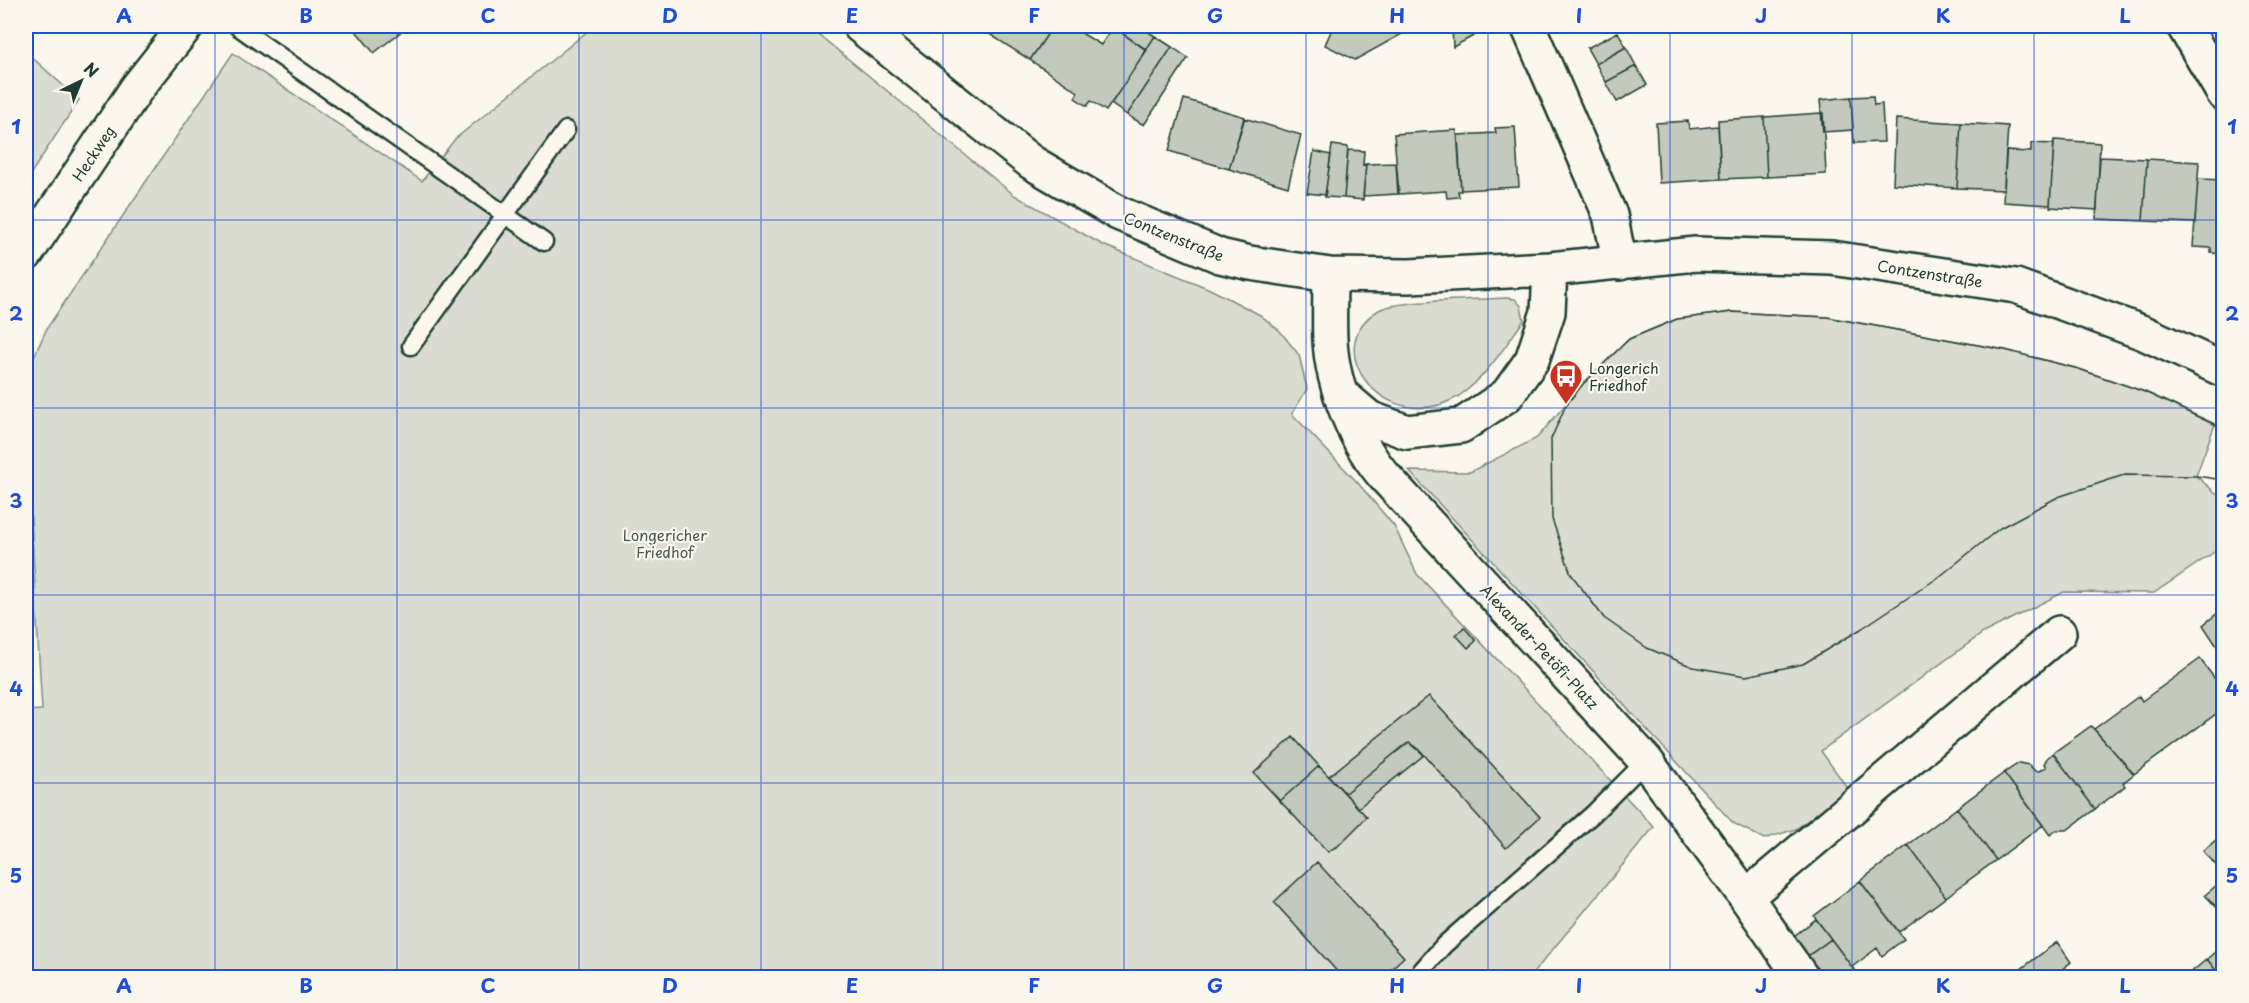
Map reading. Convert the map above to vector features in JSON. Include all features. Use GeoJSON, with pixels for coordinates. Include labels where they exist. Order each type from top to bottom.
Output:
{"type":"FeatureCollection","features":[{"type":"Feature","properties":{"kind":"street","name":"Heckweg"},"geometry":{"type":"LineString","coordinates":[[26,254],[137,88],[186,26]]}},
{"type":"Feature","properties":{"kind":"street","name":"Contzenstraße"},"geometry":{"type":"LineString","coordinates":[[860,26],[1030,162],[1118,213],[1220,256],[1250,264],[1330,275],[1408,276],[1550,269],[1696,254],[1832,258],[2016,286],[2144,333],[2223,370]]}},
{"type":"Feature","properties":{"kind":"street"},"geometry":{"type":"LineString","coordinates":[[1528,26],[1610,215],[1620,263]]}},
{"type":"Feature","properties":{"kind":"street"},"geometry":{"type":"LineString","coordinates":[[2184,26],[2223,94]]}},
{"type":"Feature","properties":{"kind":"street"},"geometry":{"type":"LineString","coordinates":[[1340,394],[1370,418],[1407,432],[1461,426],[1507,395],[1532,360],[1548,312],[1550,269]]}},
{"type":"Feature","properties":{"kind":"street","name":"Alexander-Petöfi-Platz"},"geometry":{"type":"LineString","coordinates":[[1330,275],[1330,342],[1340,394],[1365,449],[1382,474],[1646,761],[1746,897],[1802,978]]}},
{"type":"Feature","properties":{"kind":"street"},"geometry":{"type":"LineString","coordinates":[[1746,897],[2059,633]]}},
{"type":"Feature","properties":{"kind":"lane"},"geometry":{"type":"LineString","coordinates":[[237,26],[543,242]]}},
{"type":"Feature","properties":{"kind":"lane"},"geometry":{"type":"LineString","coordinates":[[411,346],[566,130]]}},
{"type":"Feature","properties":{"kind":"lane"},"geometry":{"type":"LineString","coordinates":[[1415,978],[1444,945],[1593,814],[1646,761]]}},
{"type":"Feature","properties":{"kind":"green space","name":"Longericher Friedhof"},"geometry":{"type":"Polygon","coordinates":[[[594,26],[808,26],[1014,195],[1103,245],[1210,289],[1260,315],[1280,331],[1299,355],[1307,389],[1292,414],[1358,483],[1394,526],[1417,574],[1654,827],[1530,977],[26,977],[26,711],[42,710],[26,429],[26,374],[47,328],[233,53],[422,181],[455,139],[594,26]]]}},
{"type":"Feature","properties":{"kind":"green space"},"geometry":{"type":"Polygon","coordinates":[[[26,52],[79,100],[26,181],[26,52]]]}},
{"type":"Feature","properties":{"kind":"green space"},"geometry":{"type":"Polygon","coordinates":[[[1515,299],[1521,306],[1524,320],[1486,371],[1459,396],[1432,406],[1407,406],[1385,398],[1368,384],[1357,366],[1354,346],[1361,326],[1379,310],[1420,302],[1515,299]]]}},
{"type":"Feature","properties":{"kind":"green space"},"geometry":{"type":"Polygon","coordinates":[[[1732,312],[1827,317],[2005,350],[2079,369],[2145,392],[2215,424],[2196,476],[2223,499],[2223,546],[2154,593],[2064,592],[1983,633],[1821,751],[1849,790],[1796,829],[1764,839],[1733,823],[1409,471],[1470,472],[1537,438],[1583,384],[1629,339],[1677,319],[1732,312]]]}},
{"type":"Feature","properties":{"kind":"building"},"geometry":{"type":"Polygon","coordinates":[[[352,26],[408,26],[374,53],[352,26]]]}},
{"type":"Feature","properties":{"kind":"building"},"geometry":{"type":"Polygon","coordinates":[[[981,26],[1053,26],[1030,60],[980,28],[981,26]]]}},
{"type":"Feature","properties":{"kind":"building"},"geometry":{"type":"Polygon","coordinates":[[[1053,26],[1070,26],[1101,45],[1113,27],[1147,50],[1106,111],[1091,101],[1087,106],[1075,98],[1078,92],[1030,60],[1053,26]]]}},
{"type":"Feature","properties":{"kind":"building"},"geometry":{"type":"Polygon","coordinates":[[[1114,26],[1139,26],[1155,36],[1146,50],[1114,26]]]}},
{"type":"Feature","properties":{"kind":"building"},"geometry":{"type":"Polygon","coordinates":[[[1337,26],[1398,26],[1402,34],[1355,60],[1325,45],[1332,29],[1337,26]]]}},
{"type":"Feature","properties":{"kind":"building"},"geometry":{"type":"Polygon","coordinates":[[[1452,26],[1492,26],[1453,47],[1452,26]]]}},
{"type":"Feature","properties":{"kind":"building"},"geometry":{"type":"Polygon","coordinates":[[[1618,32],[1626,47],[1596,64],[1587,48],[1618,32]]]}},
{"type":"Feature","properties":{"kind":"building"},"geometry":{"type":"Polygon","coordinates":[[[1155,36],[1172,47],[1127,115],[1111,104],[1155,36]]]}},
{"type":"Feature","properties":{"kind":"building"},"geometry":{"type":"Polygon","coordinates":[[[1172,47],[1188,58],[1144,125],[1127,115],[1172,47]]]}},
{"type":"Feature","properties":{"kind":"building"},"geometry":{"type":"Polygon","coordinates":[[[1626,47],[1636,66],[1606,82],[1596,64],[1626,47]]]}},
{"type":"Feature","properties":{"kind":"building"},"geometry":{"type":"Polygon","coordinates":[[[1636,66],[1647,85],[1617,102],[1606,82],[1636,66]]]}},
{"type":"Feature","properties":{"kind":"building"},"geometry":{"type":"Polygon","coordinates":[[[1873,96],[1874,105],[1882,104],[1884,142],[1854,143],[1851,97],[1873,96]]]}},
{"type":"Feature","properties":{"kind":"building"},"geometry":{"type":"Polygon","coordinates":[[[1851,97],[1853,130],[1823,132],[1820,100],[1851,97]]]}},
{"type":"Feature","properties":{"kind":"building"},"geometry":{"type":"Polygon","coordinates":[[[1184,99],[1245,117],[1229,169],[1169,151],[1184,99]]]}},
{"type":"Feature","properties":{"kind":"building"},"geometry":{"type":"Polygon","coordinates":[[[1823,113],[1826,174],[1767,177],[1764,117],[1823,113]]]}},
{"type":"Feature","properties":{"kind":"building"},"geometry":{"type":"Polygon","coordinates":[[[1764,117],[1767,177],[1721,179],[1718,120],[1764,117]]]}},
{"type":"Feature","properties":{"kind":"building"},"geometry":{"type":"Polygon","coordinates":[[[1244,118],[1301,135],[1288,187],[1229,169],[1244,118]]]}},
{"type":"Feature","properties":{"kind":"building"},"geometry":{"type":"Polygon","coordinates":[[[1896,119],[1961,123],[1957,188],[1893,184],[1896,119]]]}},
{"type":"Feature","properties":{"kind":"building"},"geometry":{"type":"Polygon","coordinates":[[[1688,121],[1689,129],[1718,126],[1721,179],[1659,183],[1656,123],[1688,121]]]}},
{"type":"Feature","properties":{"kind":"building"},"geometry":{"type":"Polygon","coordinates":[[[1961,123],[2008,126],[2004,190],[1957,188],[1961,123]]]}},
{"type":"Feature","properties":{"kind":"building"},"geometry":{"type":"Polygon","coordinates":[[[1515,127],[1519,187],[1461,190],[1458,135],[1496,133],[1495,128],[1515,127]]]}},
{"type":"Feature","properties":{"kind":"building"},"geometry":{"type":"Polygon","coordinates":[[[1457,130],[1461,191],[1458,191],[1459,197],[1447,198],[1446,191],[1399,194],[1394,134],[1457,130]]]}},
{"type":"Feature","properties":{"kind":"building"},"geometry":{"type":"Polygon","coordinates":[[[2054,140],[2100,143],[2097,210],[2050,207],[2054,140]]]}},
{"type":"Feature","properties":{"kind":"building"},"geometry":{"type":"Polygon","coordinates":[[[2031,143],[2054,144],[2050,205],[2003,202],[2006,151],[2031,152],[2031,143]]]}},
{"type":"Feature","properties":{"kind":"building"},"geometry":{"type":"Polygon","coordinates":[[[1332,145],[1348,147],[1344,198],[1325,197],[1332,145]]]}},
{"type":"Feature","properties":{"kind":"building"},"geometry":{"type":"Polygon","coordinates":[[[1348,150],[1364,151],[1363,165],[1366,164],[1363,200],[1344,198],[1348,150]]]}},
{"type":"Feature","properties":{"kind":"building"},"geometry":{"type":"Polygon","coordinates":[[[1314,151],[1331,155],[1325,195],[1307,193],[1314,151]]]}},
{"type":"Feature","properties":{"kind":"building"},"geometry":{"type":"Polygon","coordinates":[[[2100,157],[2147,159],[2143,221],[2096,219],[2100,157]]]}},
{"type":"Feature","properties":{"kind":"building"},"geometry":{"type":"Polygon","coordinates":[[[2147,159],[2199,162],[2195,223],[2143,221],[2147,159]]]}},
{"type":"Feature","properties":{"kind":"building"},"geometry":{"type":"Polygon","coordinates":[[[1396,163],[1398,194],[1363,196],[1366,164],[1396,163]]]}},
{"type":"Feature","properties":{"kind":"building"},"geometry":{"type":"Polygon","coordinates":[[[2198,179],[2224,180],[2224,254],[2211,253],[2211,248],[2193,247],[2198,179]]]}},
{"type":"Feature","properties":{"kind":"building"},"geometry":{"type":"Polygon","coordinates":[[[2224,608],[2224,657],[2203,625],[2224,608]]]}},
{"type":"Feature","properties":{"kind":"building"},"geometry":{"type":"Polygon","coordinates":[[[1464,627],[1476,641],[1468,648],[1456,635],[1464,627]]]}},
{"type":"Feature","properties":{"kind":"building"},"geometry":{"type":"Polygon","coordinates":[[[2200,659],[2224,691],[2224,708],[2134,774],[2094,729],[2139,696],[2142,701],[2200,659]]]}},
{"type":"Feature","properties":{"kind":"building"},"geometry":{"type":"Polygon","coordinates":[[[1429,696],[1540,817],[1506,848],[1420,750],[1409,742],[1345,793],[1329,776],[1429,696]]]}},
{"type":"Feature","properties":{"kind":"building"},"geometry":{"type":"Polygon","coordinates":[[[2091,726],[2134,774],[2123,783],[2125,786],[2095,809],[2053,753],[2091,726]]]}},
{"type":"Feature","properties":{"kind":"building"},"geometry":{"type":"Polygon","coordinates":[[[1293,737],[1319,766],[1280,801],[1254,773],[1293,737]]]}},
{"type":"Feature","properties":{"kind":"building"},"geometry":{"type":"Polygon","coordinates":[[[1409,742],[1424,755],[1358,808],[1345,793],[1409,742]]]}},
{"type":"Feature","properties":{"kind":"building"},"geometry":{"type":"Polygon","coordinates":[[[2053,753],[2095,809],[2067,830],[2057,830],[2050,835],[2004,773],[2019,763],[2029,765],[2035,771],[2039,771],[2046,767],[2044,764],[2047,758],[2053,753]]]}},
{"type":"Feature","properties":{"kind":"building"},"geometry":{"type":"Polygon","coordinates":[[[1319,766],[1367,817],[1336,848],[1328,852],[1280,801],[1319,766]]]}},
{"type":"Feature","properties":{"kind":"building"},"geometry":{"type":"Polygon","coordinates":[[[2004,773],[2043,825],[1996,860],[1957,808],[2004,773]]]}},
{"type":"Feature","properties":{"kind":"building"},"geometry":{"type":"Polygon","coordinates":[[[1957,808],[1996,860],[1946,897],[1908,845],[1957,808]]]}},
{"type":"Feature","properties":{"kind":"building"},"geometry":{"type":"Polygon","coordinates":[[[2224,833],[2224,874],[2203,851],[2224,833]]]}},
{"type":"Feature","properties":{"kind":"building"},"geometry":{"type":"Polygon","coordinates":[[[1908,845],[1946,897],[1899,932],[1860,881],[1908,845]]]}},
{"type":"Feature","properties":{"kind":"building"},"geometry":{"type":"Polygon","coordinates":[[[1317,862],[1404,957],[1381,978],[1343,978],[1274,902],[1317,862]]]}},
{"type":"Feature","properties":{"kind":"building"},"geometry":{"type":"Polygon","coordinates":[[[2224,879],[2224,915],[2205,895],[2224,879]]]}},
{"type":"Feature","properties":{"kind":"building"},"geometry":{"type":"Polygon","coordinates":[[[1860,881],[1904,939],[1882,956],[1877,948],[1852,967],[1814,916],[1860,881]]]}},
{"type":"Feature","properties":{"kind":"building"},"geometry":{"type":"Polygon","coordinates":[[[1816,919],[1831,939],[1808,956],[1794,936],[1816,919]]]}},
{"type":"Feature","properties":{"kind":"building"},"geometry":{"type":"Polygon","coordinates":[[[1831,939],[1860,978],[1824,978],[1808,956],[1831,939]]]}},
{"type":"Feature","properties":{"kind":"building"},"geometry":{"type":"Polygon","coordinates":[[[2057,942],[2071,962],[2051,978],[2009,978],[2057,942]]]}},
{"type":"Feature","properties":{"kind":"building"},"geometry":{"type":"Polygon","coordinates":[[[2224,944],[2224,978],[2222,978],[2207,959],[2224,944]]]}},
{"type":"Feature","properties":{"kind":"building"},"geometry":{"type":"Polygon","coordinates":[[[2207,959],[2222,978],[2192,978],[2189,974],[2207,959]]]}},
{"type":"Feature","properties":{"kind":"tram line"},"geometry":{"type":"LineString","coordinates":[[2224,429],[2145,392],[2079,369],[2005,350],[1827,317],[1732,312],[1677,319],[1629,339],[1583,384],[1566,405],[1551,439],[1552,519],[1571,574],[1604,618],[1647,648],[1693,667],[1746,676],[1803,664],[1939,577],[2000,528],[2058,497],[2124,475],[2196,476],[2224,480]]}},
{"type":"Feature","properties":{"kind":"place","name":"Longerich Friedhof"},"geometry":{"type":"Point","coordinates":[1566,405]}}]}
